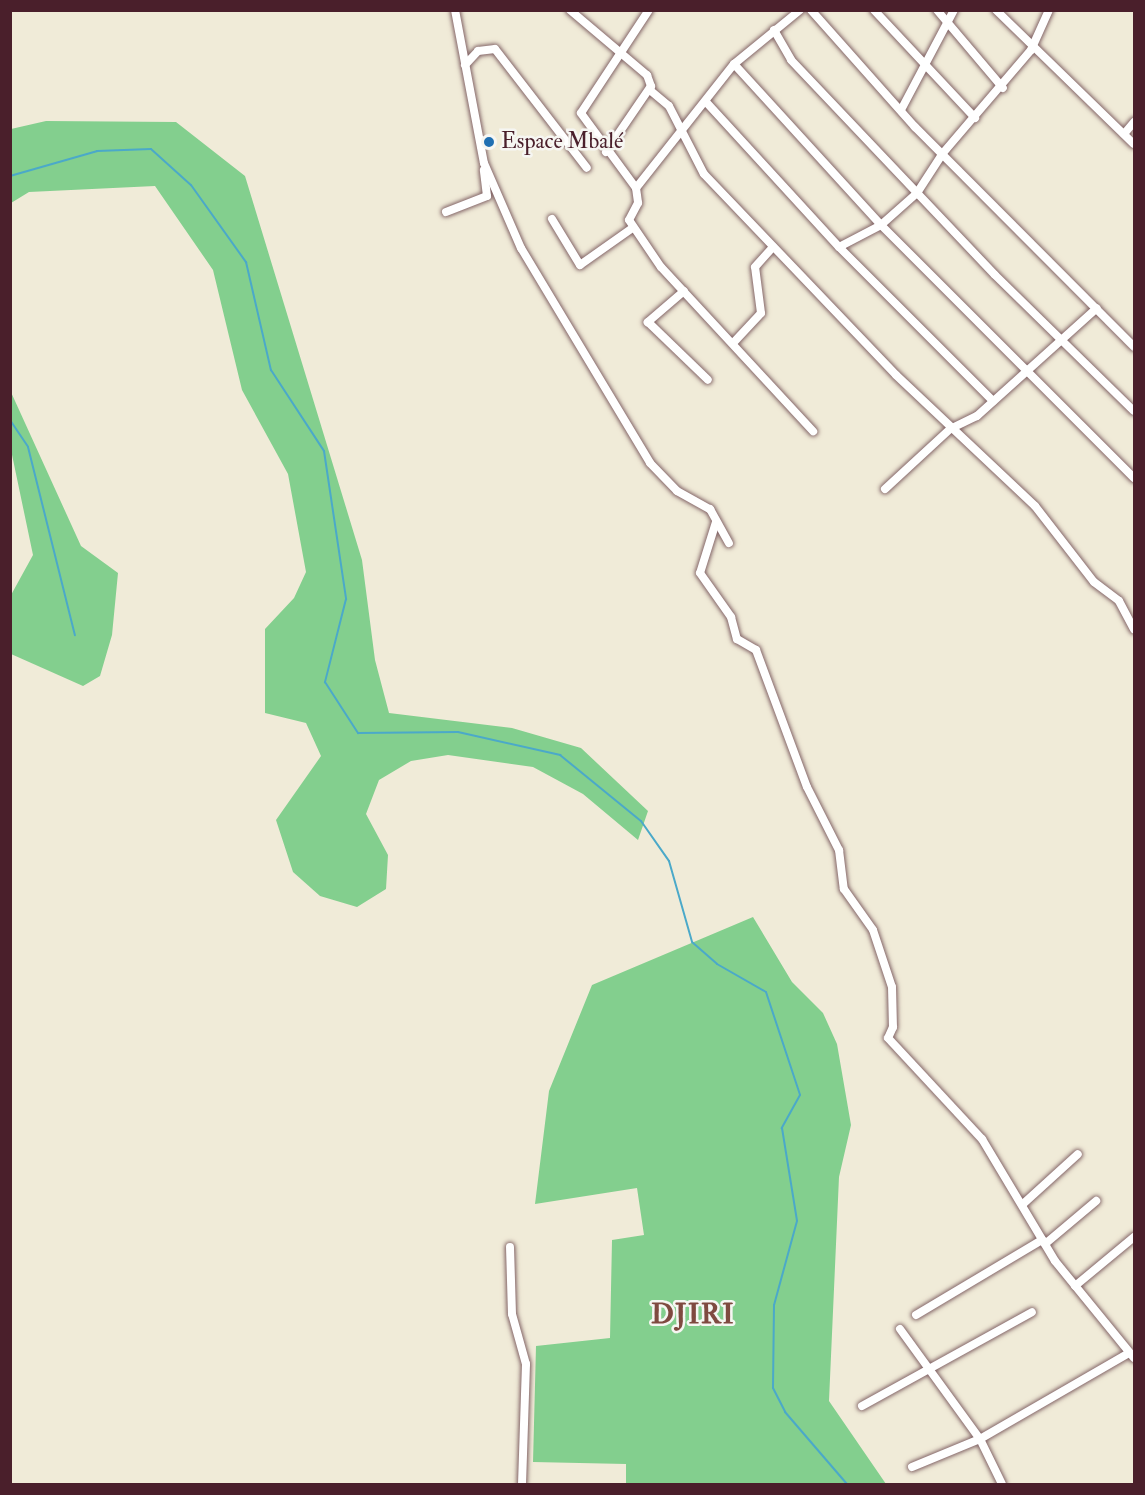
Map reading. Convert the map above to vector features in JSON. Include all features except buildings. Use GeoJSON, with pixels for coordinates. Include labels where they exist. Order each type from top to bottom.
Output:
{"type":"FeatureCollection","features":[{"type":"Feature","properties":{"kind":"street"},"geometry":{"type":"LineString","coordinates":[[446,212],[487,196],[484,163],[455,10]]}},
{"type":"Feature","properties":{"kind":"street"},"geometry":{"type":"LineString","coordinates":[[570,10],[647,75],[651,91],[667,103],[704,174],[950,429],[1035,506],[1094,582],[1119,601],[1134,629]]}},
{"type":"Feature","properties":{"kind":"street"},"geometry":{"type":"LineString","coordinates":[[636,188],[606,152],[581,113],[613,71],[619,51],[649,10]]}},
{"type":"Feature","properties":{"kind":"street"},"geometry":{"type":"LineString","coordinates":[[800,10],[734,64],[682,135],[636,188],[631,229],[684,291],[735,341],[813,431]]}},
{"type":"Feature","properties":{"kind":"street"},"geometry":{"type":"LineString","coordinates":[[811,10],[901,110],[1134,346]]}},
{"type":"Feature","properties":{"kind":"street"},"geometry":{"type":"LineString","coordinates":[[874,10],[926,69],[975,118]]}},
{"type":"Feature","properties":{"kind":"street"},"geometry":{"type":"LineString","coordinates":[[937,10],[1003,88]]}},
{"type":"Feature","properties":{"kind":"street"},"geometry":{"type":"LineString","coordinates":[[901,110],[926,69],[954,10]]}},
{"type":"Feature","properties":{"kind":"street"},"geometry":{"type":"LineString","coordinates":[[839,247],[881,225],[917,193],[943,153],[1003,88],[1031,50],[1049,10]]}},
{"type":"Feature","properties":{"kind":"street"},"geometry":{"type":"LineString","coordinates":[[999,12],[1031,50],[1134,144]]}},
{"type":"Feature","properties":{"kind":"street"},"geometry":{"type":"LineString","coordinates":[[774,30],[791,60],[1060,340],[1134,411]]}},
{"type":"Feature","properties":{"kind":"street"},"geometry":{"type":"LineString","coordinates":[[464,66],[478,51],[495,49],[587,168]]}},
{"type":"Feature","properties":{"kind":"street"},"geometry":{"type":"LineString","coordinates":[[734,64],[881,225],[1026,373],[1134,478]]}},
{"type":"Feature","properties":{"kind":"street"},"geometry":{"type":"LineString","coordinates":[[606,152],[651,91]]}},
{"type":"Feature","properties":{"kind":"street"},"geometry":{"type":"LineString","coordinates":[[707,103],[839,247],[993,401]]}},
{"type":"Feature","properties":{"kind":"street"},"geometry":{"type":"LineString","coordinates":[[1124,134],[1134,122]]}},
{"type":"Feature","properties":{"kind":"street"},"geometry":{"type":"LineString","coordinates":[[484,163],[526,257],[642,451],[672,487],[710,509],[729,543]]}},
{"type":"Feature","properties":{"kind":"street"},"geometry":{"type":"LineString","coordinates":[[552,219],[580,265],[631,229]]}},
{"type":"Feature","properties":{"kind":"street"},"geometry":{"type":"LineString","coordinates":[[735,341],[760,313],[755,267],[773,247]]}},
{"type":"Feature","properties":{"kind":"street"},"geometry":{"type":"LineString","coordinates":[[684,291],[648,322],[708,380]]}},
{"type":"Feature","properties":{"kind":"street"},"geometry":{"type":"LineString","coordinates":[[885,489],[950,429],[993,401],[1097,308]]}},
{"type":"Feature","properties":{"kind":"street"},"geometry":{"type":"LineString","coordinates":[[716,522],[700,573],[731,617],[737,639],[756,650],[807,787],[839,850],[844,889],[873,930],[892,987],[893,1027],[888,1038],[958,1107],[1023,1204],[1043,1242],[1075,1286],[1132,1356],[980,1439],[912,1467]]}},
{"type":"Feature","properties":{"kind":"street"},"geometry":{"type":"LineString","coordinates":[[1023,1204],[1078,1154]]}},
{"type":"Feature","properties":{"kind":"street"},"geometry":{"type":"LineString","coordinates":[[916,1315],[1043,1242],[1096,1201]]}},
{"type":"Feature","properties":{"kind":"street"},"geometry":{"type":"LineString","coordinates":[[1075,1286],[1134,1237]]}},
{"type":"Feature","properties":{"kind":"street"},"geometry":{"type":"LineString","coordinates":[[510,1247],[512,1314],[526,1364],[522,1485]]}},
{"type":"Feature","properties":{"kind":"street"},"geometry":{"type":"LineString","coordinates":[[862,1406],[1032,1312]]}},
{"type":"Feature","properties":{"kind":"street"},"geometry":{"type":"LineString","coordinates":[[900,1329],[980,1439],[1002,1485]]}},
{"type":"Feature","properties":{"kind":"green space"},"geometry":{"type":"Polygon","coordinates":[[[46,121],[176,122],[245,176],[362,560],[375,660],[389,713],[512,728],[581,748],[648,811],[638,840],[583,794],[533,767],[448,755],[411,761],[379,780],[366,814],[388,855],[386,889],[357,907],[320,896],[293,872],[276,820],[321,756],[306,723],[265,713],[265,629],[294,598],[306,572],[288,474],[242,390],[213,270],[155,186],[29,192],[11,203],[11,129],[46,121]]]}},
{"type":"Feature","properties":{"kind":"green space"},"geometry":{"type":"Polygon","coordinates":[[[10,390],[81,546],[118,573],[112,635],[100,676],[83,686],[11,654],[11,595],[33,555],[11,450],[10,390]]]}},
{"type":"Feature","properties":{"kind":"green space"},"geometry":{"type":"Polygon","coordinates":[[[753,917],[792,982],[823,1013],[837,1044],[851,1125],[839,1177],[829,1401],[886,1484],[626,1484],[626,1464],[533,1462],[536,1346],[610,1338],[612,1240],[644,1235],[637,1188],[535,1204],[549,1091],[592,985],[753,917]]]}},
{"type":"Feature","properties":{"kind":"waterway"},"geometry":{"type":"LineString","coordinates":[[10,176],[97,151],[151,149],[191,185],[246,262],[271,370],[324,451],[346,599],[325,682],[358,733],[458,732],[560,755],[641,821],[669,861],[692,942],[717,964],[766,992],[800,1095],[782,1128],[797,1221],[774,1305],[773,1388],[785,1412],[847,1484]]}},
{"type":"Feature","properties":{"kind":"waterway"},"geometry":{"type":"LineString","coordinates":[[10,420],[28,447],[75,635]]}},
{"type":"Feature","properties":{"kind":"place","name":"Espace Mbalé"},"geometry":{"type":"Point","coordinates":[489,142]}},
{"type":"Feature","properties":{"kind":"district","name":"DJIRI"},"geometry":{"type":"Point","coordinates":[693,1315]}}]}
